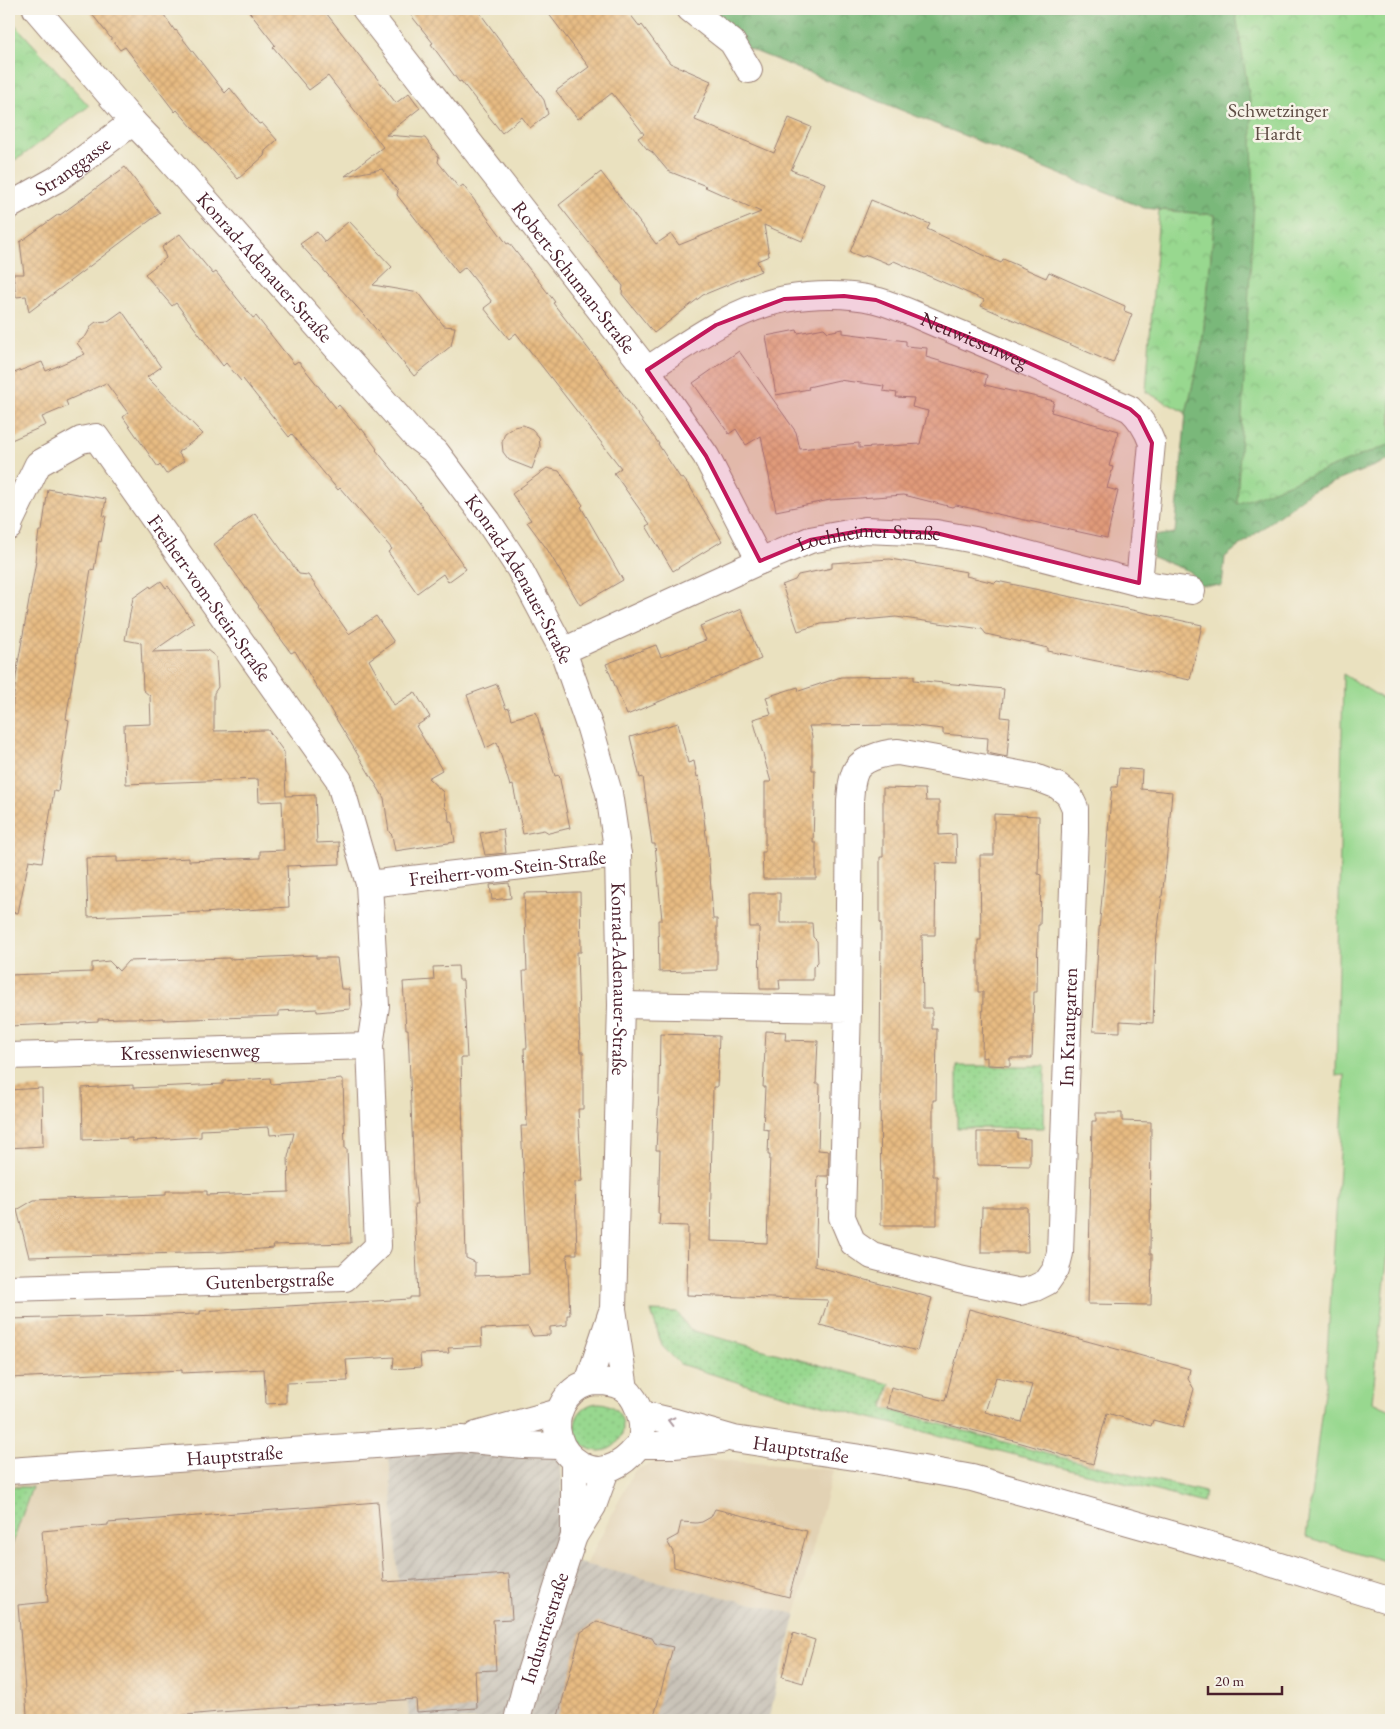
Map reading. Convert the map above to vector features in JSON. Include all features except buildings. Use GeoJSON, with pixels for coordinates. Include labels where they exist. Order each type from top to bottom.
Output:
{"type":"FeatureCollection","features":[{"type":"Feature","properties":{"kind":"street","name":"Konrad-Adenauer-Straße"},"geometry":{"type":"LineString","coordinates":[[36,9],[133,122],[168,158],[416,437],[436,452],[488,521],[519,568],[563,651],[590,728],[609,793],[618,856],[621,1005],[612,1309],[624,1389]]}},
{"type":"Feature","properties":{"kind":"street","name":"Robert-Schuman-Straße"},"geometry":{"type":"LineString","coordinates":[[365,9],[647,370],[706,456],[760,561]]}},
{"type":"Feature","properties":{"kind":"street"},"geometry":{"type":"LineString","coordinates":[[690,9],[732,42],[749,70]]}},
{"type":"Feature","properties":{"kind":"street","name":"Stranggasse"},"geometry":{"type":"LineString","coordinates":[[9,206],[57,179],[133,122]]}},
{"type":"Feature","properties":{"kind":"street","name":"Neuwiesenweg"},"geometry":{"type":"LineString","coordinates":[[647,370],[716,325],[784,299],[816,296],[844,296],[876,300],[996,348],[1130,409],[1139,417],[1148,430],[1152,442],[1139,583]]}},
{"type":"Feature","properties":{"kind":"street","name":"Freiherr-vom-Stein-Straße"},"geometry":{"type":"LineString","coordinates":[[9,527],[38,464],[81,440],[96,437],[339,780],[369,884],[376,1006],[370,1046]]}},
{"type":"Feature","properties":{"kind":"street","name":"Lochheimer Straße"},"geometry":{"type":"LineString","coordinates":[[563,651],[810,540],[865,530],[936,533],[976,540],[1139,583],[1192,591]]}},
{"type":"Feature","properties":{"kind":"street","name":"Im Krautgarten"},"geometry":{"type":"LineString","coordinates":[[898,752],[1035,777],[1058,786],[1069,795],[1075,808],[1075,832],[1060,1253],[1056,1269],[1047,1282],[1020,1292],[959,1279],[872,1256],[853,1242],[842,1217],[848,1009],[850,800],[854,773],[867,760],[882,754],[898,752]]}},
{"type":"Feature","properties":{"kind":"street","name":"Freiherr-vom-Stein-Straße"},"geometry":{"type":"LineString","coordinates":[[369,884],[618,856]]}},
{"type":"Feature","properties":{"kind":"street"},"geometry":{"type":"LineString","coordinates":[[621,1005],[848,1009]]}},
{"type":"Feature","properties":{"kind":"street","name":"Kressenwiesenweg"},"geometry":{"type":"LineString","coordinates":[[9,1056],[370,1046]]}},
{"type":"Feature","properties":{"kind":"street","name":"Gutenbergstraße"},"geometry":{"type":"LineString","coordinates":[[9,1288],[345,1278],[378,1246],[370,1046]]}},
{"type":"Feature","properties":{"kind":"street","name":"Konrad-Adenauer-Straße"},"geometry":{"type":"LineString","coordinates":[[588,1383],[612,1309]]}},
{"type":"Feature","properties":{"kind":"street"},"geometry":{"type":"LineString","coordinates":[[567,1453],[557,1432],[559,1412],[566,1398],[577,1388],[588,1383],[603,1382],[613,1384],[624,1389],[634,1400],[641,1414],[642,1429],[639,1444],[619,1464],[606,1470]]}},
{"type":"Feature","properties":{"kind":"street","name":"Hauptstraße"},"geometry":{"type":"LineString","coordinates":[[461,1439],[559,1412]]}},
{"type":"Feature","properties":{"kind":"street","name":"Hauptstraße"},"geometry":{"type":"LineString","coordinates":[[641,1414],[734,1439],[868,1459],[972,1478],[1088,1509],[1235,1552],[1391,1601]]}},
{"type":"Feature","properties":{"kind":"street","name":"Hauptstraße"},"geometry":{"type":"LineString","coordinates":[[9,1471],[461,1439],[523,1445],[567,1453],[592,1470],[606,1470]]}},
{"type":"Feature","properties":{"kind":"street","name":"Hauptstraße"},"geometry":{"type":"LineString","coordinates":[[639,1444],[674,1445],[734,1439]]}},
{"type":"Feature","properties":{"kind":"street","name":"Industriestraße"},"geometry":{"type":"LineString","coordinates":[[567,1453],[574,1536]]}},
{"type":"Feature","properties":{"kind":"street","name":"Industriestraße"},"geometry":{"type":"LineString","coordinates":[[517,1720],[526,1685],[574,1536],[593,1506],[606,1470]]}},
{"type":"Feature","properties":{"kind":"highlighted area"},"geometry":{"type":"Polygon","coordinates":[[[844,296],[876,300],[996,348],[1130,409],[1139,417],[1152,443],[1139,583],[936,533],[865,530],[810,540],[760,561],[706,456],[647,370],[716,325],[784,299],[844,296]]]}},
{"type":"Feature","properties":{"kind":"shaded area"},"geometry":{"type":"Polygon","coordinates":[[[388,1444],[409,1720],[21,1720],[9,1716],[9,1471],[388,1444]]]}},
{"type":"Feature","properties":{"kind":"shaded area"},"geometry":{"type":"Polygon","coordinates":[[[388,1444],[560,1446],[566,1560],[796,1614],[768,1720],[409,1720],[388,1444]]]}},
{"type":"Feature","properties":{"kind":"shaded area"},"geometry":{"type":"Polygon","coordinates":[[[668,1455],[833,1470],[796,1614],[586,1565],[634,1471],[668,1455]]]}},
{"type":"Feature","properties":{"kind":"green space","name":"Schwetzinger Hardt"},"geometry":{"type":"Polygon","coordinates":[[[707,9],[1391,9],[1391,459],[1310,492],[1225,557],[1222,586],[1194,584],[1191,572],[1153,557],[1154,536],[1175,533],[1186,413],[1202,345],[1215,215],[1144,208],[732,42],[707,9]]]}},
{"type":"Feature","properties":{"kind":"green space"},"geometry":{"type":"Polygon","coordinates":[[[1235,9],[1391,9],[1391,444],[1237,504],[1254,202],[1251,107],[1235,9]]]}},
{"type":"Feature","properties":{"kind":"green space"},"geometry":{"type":"Polygon","coordinates":[[[9,18],[89,106],[22,156],[9,163],[9,18]]]}},
{"type":"Feature","properties":{"kind":"green space"},"geometry":{"type":"Polygon","coordinates":[[[1159,210],[1215,215],[1202,345],[1186,413],[1146,392],[1159,210]]]}},
{"type":"Feature","properties":{"kind":"green space"},"geometry":{"type":"Polygon","coordinates":[[[1343,674],[1391,704],[1391,1180],[1387,1262],[1372,1402],[1391,1410],[1391,1563],[1306,1537],[1325,1384],[1345,1075],[1336,1076],[1343,674]]]}},
{"type":"Feature","properties":{"kind":"green space"},"geometry":{"type":"Polygon","coordinates":[[[957,1066],[1045,1066],[1044,1128],[957,1128],[957,1066]]]}},
{"type":"Feature","properties":{"kind":"green space"},"geometry":{"type":"Polygon","coordinates":[[[651,1311],[677,1312],[690,1330],[890,1384],[883,1408],[1047,1454],[1205,1492],[1203,1503],[878,1420],[737,1382],[680,1364],[662,1346],[651,1311]]]}},
{"type":"Feature","properties":{"kind":"green space"},"geometry":{"type":"Polygon","coordinates":[[[594,1403],[604,1403],[613,1407],[619,1413],[622,1418],[622,1436],[613,1447],[604,1451],[594,1451],[585,1447],[579,1441],[575,1432],[575,1422],[579,1413],[585,1407],[594,1403]]]}},
{"type":"Feature","properties":{"kind":"green space"},"geometry":{"type":"Polygon","coordinates":[[[12,1487],[32,1487],[9,1554],[9,1496],[12,1487]]]}}]}
